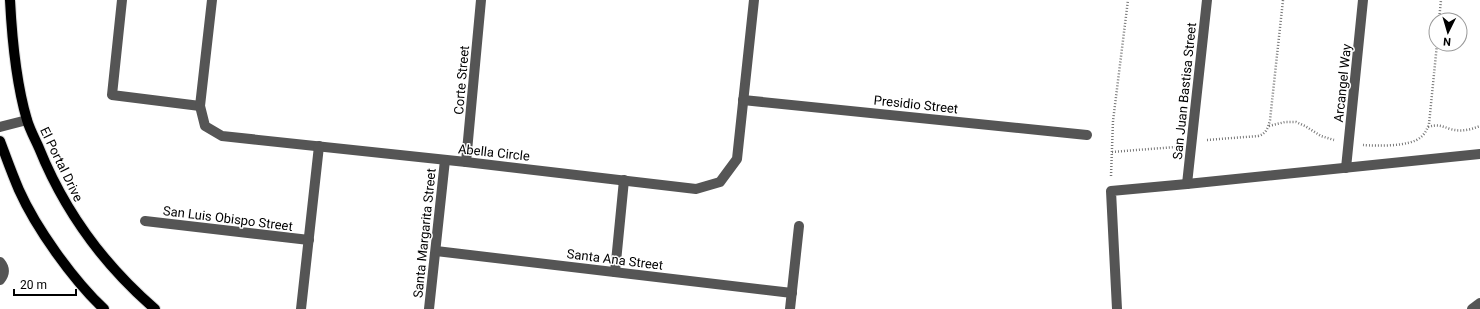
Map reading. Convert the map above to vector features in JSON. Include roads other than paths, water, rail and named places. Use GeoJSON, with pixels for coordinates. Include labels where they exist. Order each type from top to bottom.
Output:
{"type":"FeatureCollection","features":[{"type":"Feature","properties":{"kind":"main road","name":"El Portal Drive"},"geometry":{"type":"LineString","coordinates":[[10,0],[12,44],[27,120],[49,172],[70,211],[91,242],[137,294],[155,309]]}},
{"type":"Feature","properties":{"kind":"main road"},"geometry":{"type":"LineString","coordinates":[[0,141],[20,191],[43,232],[67,267],[104,309]]}},
{"type":"Feature","properties":{"kind":"street"},"geometry":{"type":"LineString","coordinates":[[122,0],[112,95],[200,106]]}},
{"type":"Feature","properties":{"kind":"street","name":"Abella Circle"},"geometry":{"type":"LineString","coordinates":[[212,0],[200,106],[205,126],[222,136],[466,162],[696,189],[720,182],[737,159],[754,0]]}},
{"type":"Feature","properties":{"kind":"street","name":"Corte Street"},"geometry":{"type":"LineString","coordinates":[[466,162],[481,0]]}},
{"type":"Feature","properties":{"kind":"street","name":"San Juan Bastisa Street"},"geometry":{"type":"LineString","coordinates":[[1187,184],[1207,0]]}},
{"type":"Feature","properties":{"kind":"street","name":"Arcangel Way"},"geometry":{"type":"LineString","coordinates":[[1346,168],[1363,0]]}},
{"type":"Feature","properties":{"kind":"street","name":"Presidio Street"},"geometry":{"type":"LineString","coordinates":[[743,100],[1087,135]]}},
{"type":"Feature","properties":{"kind":"street"},"geometry":{"type":"LineString","coordinates":[[0,127],[27,120]]}},
{"type":"Feature","properties":{"kind":"street"},"geometry":{"type":"LineString","coordinates":[[301,309],[319,146]]}},
{"type":"Feature","properties":{"kind":"street"},"geometry":{"type":"LineString","coordinates":[[1117,309],[1111,191],[1480,154]]}},
{"type":"Feature","properties":{"kind":"street","name":"Santa Margarita Street"},"geometry":{"type":"LineString","coordinates":[[429,309],[444,160]]}},
{"type":"Feature","properties":{"kind":"street"},"geometry":{"type":"LineString","coordinates":[[615,272],[624,180]]}},
{"type":"Feature","properties":{"kind":"street","name":"San Luis Obispo Street"},"geometry":{"type":"LineString","coordinates":[[145,221],[309,240]]}},
{"type":"Feature","properties":{"kind":"street"},"geometry":{"type":"LineString","coordinates":[[790,309],[799,226]]}},
{"type":"Feature","properties":{"kind":"street","name":"Santa Ana Street"},"geometry":{"type":"LineString","coordinates":[[436,251],[792,293]]}},
{"type":"Feature","properties":{"kind":"street"},"geometry":{"type":"LineString","coordinates":[[0,262],[4,266],[4,273],[0,280]]}},
{"type":"Feature","properties":{"kind":"street"},"geometry":{"type":"LineString","coordinates":[[1472,309],[1480,303]]}}]}
